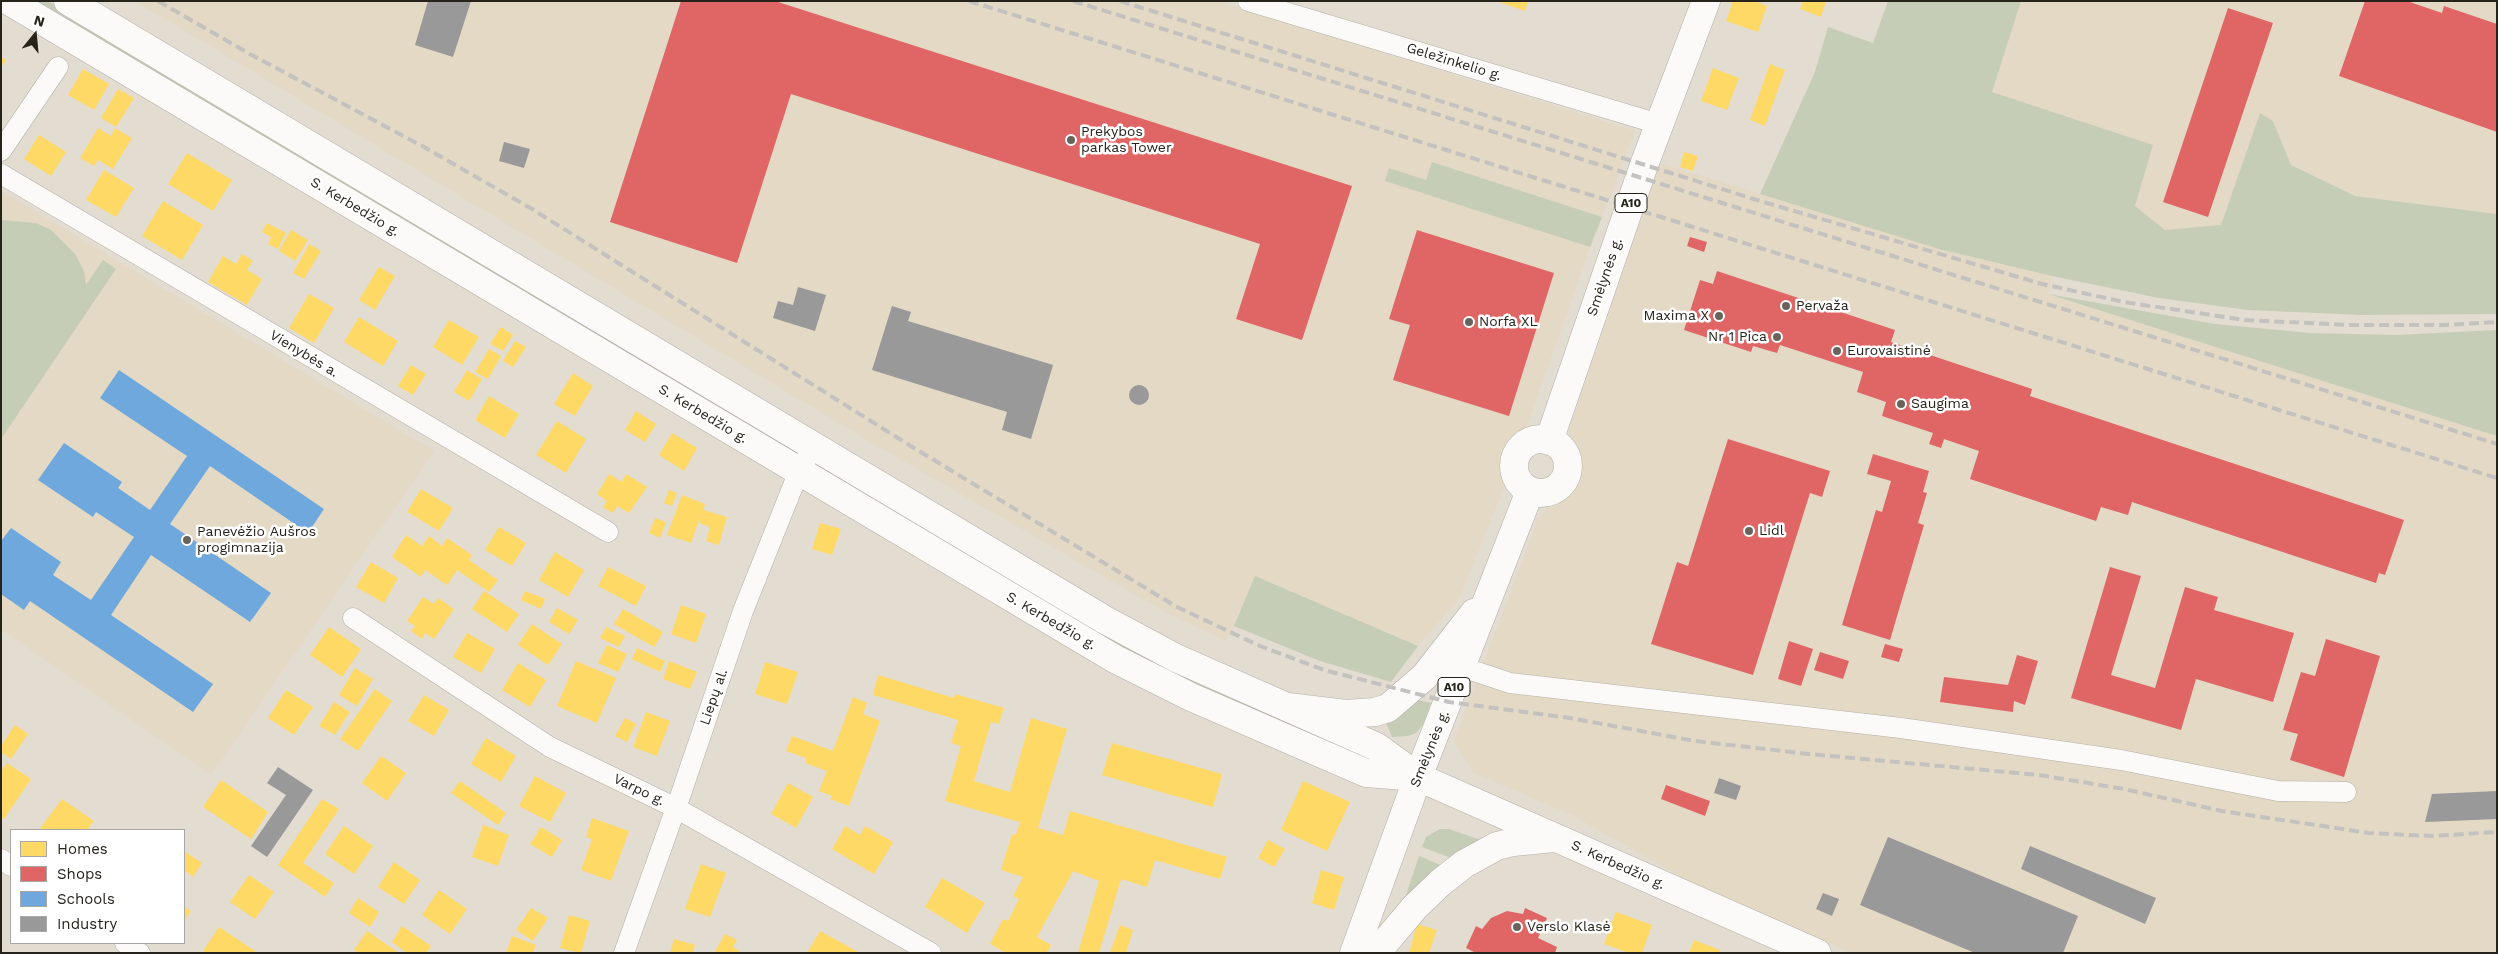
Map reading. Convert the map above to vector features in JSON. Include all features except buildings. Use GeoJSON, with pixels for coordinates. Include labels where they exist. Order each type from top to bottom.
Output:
{"type":"FeatureCollection","features":[{"type":"Feature","properties":{"kind":"main road","name":"S. Kerbedžio g."},"geometry":{"type":"LineString","coordinates":[[9,1],[1115,659],[1191,697],[1366,773],[1418,777]]}},
{"type":"Feature","properties":{"kind":"main road","name":"S. Kerbedžio g."},"geometry":{"type":"LineString","coordinates":[[68,1],[1105,620],[1176,658],[1377,747],[1418,777],[1817,953]]}},
{"type":"Feature","properties":{"kind":"main road","name":"Smėlynės g."},"geometry":{"type":"LineString","coordinates":[[1549,441],[1659,124],[1706,1]]}},
{"type":"Feature","properties":{"kind":"main road"},"geometry":{"type":"LineString","coordinates":[[1534,441],[1549,441],[1562,450],[1566,456],[1568,472],[1560,486],[1553,490],[1546,493],[1530,490],[1524,487],[1516,475],[1515,460],[1528,444],[1534,441]]}},
{"type":"Feature","properties":{"kind":"main road","name":"Smėlynės g."},"geometry":{"type":"LineString","coordinates":[[1354,953],[1418,777],[1462,667],[1487,596],[1530,490]]}},
{"type":"Feature","properties":{"kind":"main road"},"geometry":{"type":"LineString","coordinates":[[1288,707],[1346,714],[1375,712],[1388,708],[1425,676],[1487,596]]}},
{"type":"Feature","properties":{"kind":"main road"},"geometry":{"type":"LineString","coordinates":[[1376,953],[1415,907],[1440,883],[1464,864],[1497,846],[1513,842],[1556,838]]}},
{"type":"Feature","properties":{"kind":"street","name":"Geležinkelio g."},"geometry":{"type":"LineString","coordinates":[[1248,1],[1659,124]]}},
{"type":"Feature","properties":{"kind":"street"},"geometry":{"type":"LineString","coordinates":[[1,151],[58,68]]}},
{"type":"Feature","properties":{"kind":"street","name":"Vienybės a."},"geometry":{"type":"LineString","coordinates":[[1,174],[608,532]]}},
{"type":"Feature","properties":{"kind":"street","name":"Liepų al."},"geometry":{"type":"LineString","coordinates":[[624,953],[743,611],[799,471],[814,446]]}},
{"type":"Feature","properties":{"kind":"street","name":"Varpo g."},"geometry":{"type":"LineString","coordinates":[[353,618],[550,747],[676,808],[931,953]]}},
{"type":"Feature","properties":{"kind":"street"},"geometry":{"type":"LineString","coordinates":[[1462,667],[1510,683],[1901,728],[2121,760],[2278,791],[2346,792]]}},
{"type":"Feature","properties":{"kind":"street"},"geometry":{"type":"LineString","coordinates":[[126,944],[140,953]]}},
{"type":"Feature","properties":{"kind":"shaded area"},"geometry":{"type":"Polygon","coordinates":[[[135,1],[1215,1],[1635,131],[1602,217],[1432,162],[1426,180],[1386,181],[1590,247],[1515,460],[1459,599],[1418,646],[1255,577],[1234,626],[1225,641],[1160,609],[869,441],[135,1]]]}},
{"type":"Feature","properties":{"kind":"shaded area"},"geometry":{"type":"Polygon","coordinates":[[[2021,1],[2497,1],[2497,214],[2355,196],[2291,165],[2273,122],[2260,114],[2221,226],[2165,230],[1992,92],[2021,1]]]}},
{"type":"Feature","properties":{"kind":"shaded area"},"geometry":{"type":"Polygon","coordinates":[[[1660,163],[1939,249],[2052,276],[2048,294],[2497,436],[2497,953],[1851,953],[1695,885],[1570,814],[1474,773],[1454,742],[1539,517],[1554,501],[1573,495],[1582,471],[1572,451],[1569,430],[1660,163]]]}},
{"type":"Feature","properties":{"kind":"shaded area","name":"Panevėžio Aušros progimnazija"},"geometry":{"type":"Polygon","coordinates":[[[1,191],[434,451],[211,775],[1,629],[1,191]]]}},
{"type":"Feature","properties":{"kind":"green space"},"geometry":{"type":"Polygon","coordinates":[[[30,1],[48,1],[781,441],[782,446],[30,1]]]}},
{"type":"Feature","properties":{"kind":"green space"},"geometry":{"type":"Polygon","coordinates":[[[1888,1],[2021,1],[1992,92],[2153,145],[2135,206],[2165,230],[2221,225],[2260,113],[2273,121],[2291,165],[2355,196],[2497,214],[2497,314],[2362,315],[2248,310],[2159,298],[2052,276],[1939,249],[1760,194],[1815,72],[1828,27],[1873,43],[1888,1]]]}},
{"type":"Feature","properties":{"kind":"green space"},"geometry":{"type":"Polygon","coordinates":[[[1432,162],[1602,217],[1590,247],[1385,181],[1389,168],[1426,180],[1432,162]]]}},
{"type":"Feature","properties":{"kind":"green space"},"geometry":{"type":"Polygon","coordinates":[[[1,220],[36,223],[51,230],[75,254],[84,271],[86,285],[103,260],[116,269],[1,439],[1,220]]]}},
{"type":"Feature","properties":{"kind":"green space"},"geometry":{"type":"Polygon","coordinates":[[[2048,294],[2215,324],[2310,333],[2396,335],[2497,330],[2497,436],[2048,294]]]}},
{"type":"Feature","properties":{"kind":"green space"},"geometry":{"type":"Polygon","coordinates":[[[856,485],[1366,753],[1363,760],[1155,668],[851,493],[856,485]]]}},
{"type":"Feature","properties":{"kind":"green space"},"geometry":{"type":"Polygon","coordinates":[[[1255,576],[1418,646],[1391,682],[1320,661],[1234,626],[1255,576]]]}},
{"type":"Feature","properties":{"kind":"green space"},"geometry":{"type":"Polygon","coordinates":[[[1414,699],[1431,703],[1423,725],[1416,733],[1408,736],[1392,737],[1384,718],[1414,699]]]}},
{"type":"Feature","properties":{"kind":"green space"},"geometry":{"type":"Polygon","coordinates":[[[1440,829],[1449,829],[1484,841],[1454,859],[1422,847],[1426,837],[1440,829]]]}},
{"type":"Feature","properties":{"kind":"green space"},"geometry":{"type":"Polygon","coordinates":[[[1419,856],[1443,866],[1401,910],[1419,856]]]}},
{"type":"Feature","properties":{"kind":"railway"},"geometry":{"type":"LineString","coordinates":[[158,1],[250,54],[424,147],[532,209],[914,448],[1177,607],[1260,646],[1324,670],[1449,702],[1570,718],[1695,741],[1809,754],[2039,775],[2124,789],[2222,811],[2369,833],[2432,836],[2497,832]]}},
{"type":"Feature","properties":{"kind":"railway"},"geometry":{"type":"LineString","coordinates":[[969,1],[2497,478]]}},
{"type":"Feature","properties":{"kind":"railway"},"geometry":{"type":"LineString","coordinates":[[1073,1],[2497,444]]}},
{"type":"Feature","properties":{"kind":"railway"},"geometry":{"type":"LineString","coordinates":[[1120,1],[1757,200],[2042,284],[2124,302],[2245,320],[2349,325],[2445,325],[2497,322]]}},
{"type":"Feature","properties":{"kind":"place","name":"Prekybos parkas Tower"},"geometry":{"type":"Point","coordinates":[1071,140]}},
{"type":"Feature","properties":{"kind":"place","name":"Pervaža"},"geometry":{"type":"Point","coordinates":[1786,306]}},
{"type":"Feature","properties":{"kind":"place","name":"Maxima X"},"geometry":{"type":"Point","coordinates":[1719,316]}},
{"type":"Feature","properties":{"kind":"place","name":"Norfa XL"},"geometry":{"type":"Point","coordinates":[1469,322]}},
{"type":"Feature","properties":{"kind":"place","name":"Nr 1 Pica"},"geometry":{"type":"Point","coordinates":[1777,337]}},
{"type":"Feature","properties":{"kind":"place","name":"Eurovaistinė"},"geometry":{"type":"Point","coordinates":[1837,351]}},
{"type":"Feature","properties":{"kind":"place","name":"Saugima"},"geometry":{"type":"Point","coordinates":[1901,404]}},
{"type":"Feature","properties":{"kind":"place","name":"Lidl"},"geometry":{"type":"Point","coordinates":[1749,531]}},
{"type":"Feature","properties":{"kind":"place","name":"Panevėžio Aušros progimnazija"},"geometry":{"type":"Point","coordinates":[187,540]}},
{"type":"Feature","properties":{"kind":"place","name":"Verslo Klasė"},"geometry":{"type":"Point","coordinates":[1517,927]}}]}
